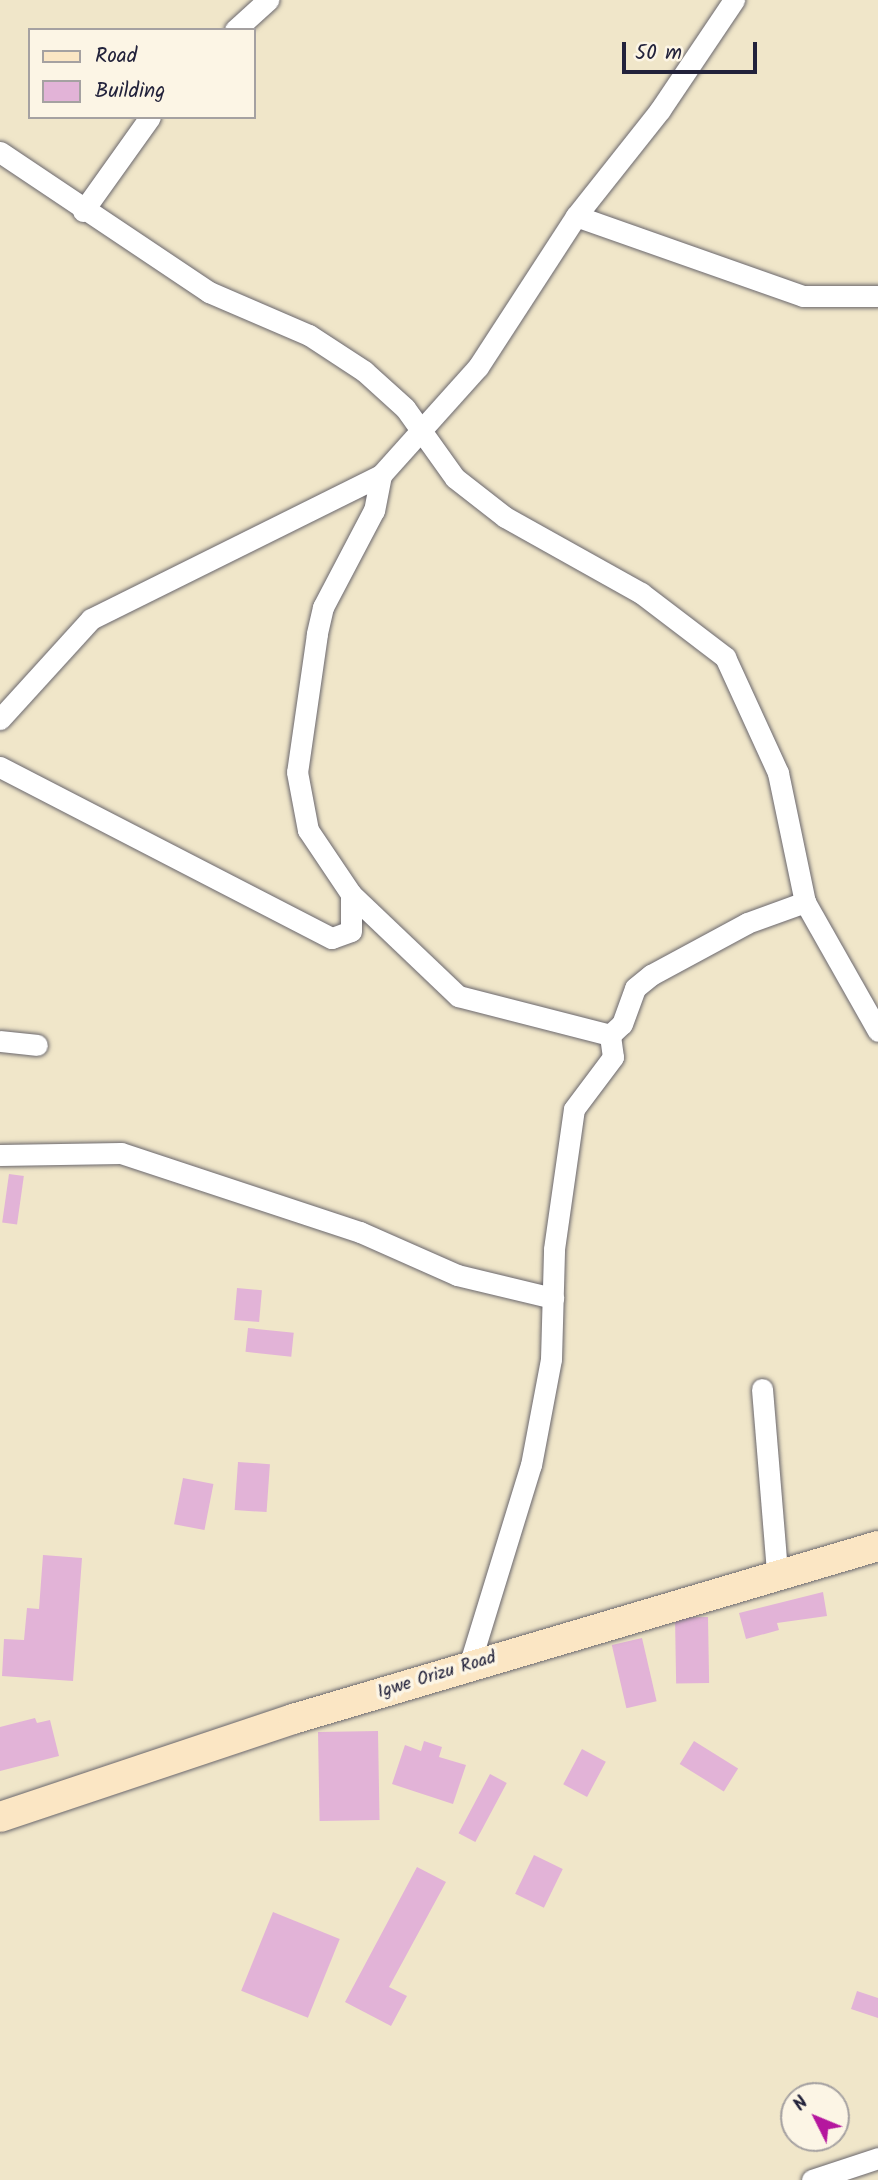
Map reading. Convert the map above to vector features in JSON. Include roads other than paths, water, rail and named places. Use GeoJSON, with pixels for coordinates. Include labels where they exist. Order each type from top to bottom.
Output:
{"type":"FeatureCollection","features":[{"type":"Feature","properties":{"kind":"main road","name":"Igwe Orizu Road"},"geometry":{"type":"LineString","coordinates":[[0,1817],[469,1666],[777,1573],[878,1546]]}},
{"type":"Feature","properties":{"kind":"street"},"geometry":{"type":"LineString","coordinates":[[237,28],[268,0]]}},
{"type":"Feature","properties":{"kind":"street"},"geometry":{"type":"LineString","coordinates":[[0,719],[91,619],[382,475],[424,432],[518,311],[576,216],[660,110],[734,0]]}},
{"type":"Feature","properties":{"kind":"street"},"geometry":{"type":"LineString","coordinates":[[83,211],[149,119]]}},
{"type":"Feature","properties":{"kind":"street"},"geometry":{"type":"LineString","coordinates":[[0,152],[83,211],[209,292],[309,335],[364,371],[424,432],[455,478],[505,517],[642,593],[725,657],[778,773],[805,902],[878,1031]]}},
{"type":"Feature","properties":{"kind":"street"},"geometry":{"type":"LineString","coordinates":[[576,216],[803,296],[878,296]]}},
{"type":"Feature","properties":{"kind":"street"},"geometry":{"type":"LineString","coordinates":[[382,475],[374,510],[323,607],[297,772],[308,830],[351,894],[458,996],[610,1035]]}},
{"type":"Feature","properties":{"kind":"street"},"geometry":{"type":"LineString","coordinates":[[0,767],[332,938],[351,932],[351,894]]}},
{"type":"Feature","properties":{"kind":"street"},"geometry":{"type":"LineString","coordinates":[[610,1035],[622,1024],[635,988],[651,975],[747,923],[805,902]]}},
{"type":"Feature","properties":{"kind":"street"},"geometry":{"type":"LineString","coordinates":[[469,1666],[531,1465],[551,1359],[553,1298],[574,1109],[613,1057],[610,1035]]}},
{"type":"Feature","properties":{"kind":"street"},"geometry":{"type":"LineString","coordinates":[[0,1041],[37,1045]]}},
{"type":"Feature","properties":{"kind":"street"},"geometry":{"type":"LineString","coordinates":[[0,1155],[121,1153],[360,1232],[457,1275],[553,1298]]}},
{"type":"Feature","properties":{"kind":"street"},"geometry":{"type":"LineString","coordinates":[[762,1389],[777,1573]]}},
{"type":"Feature","properties":{"kind":"street"},"geometry":{"type":"LineString","coordinates":[[812,2180],[878,2158]]}}]}
